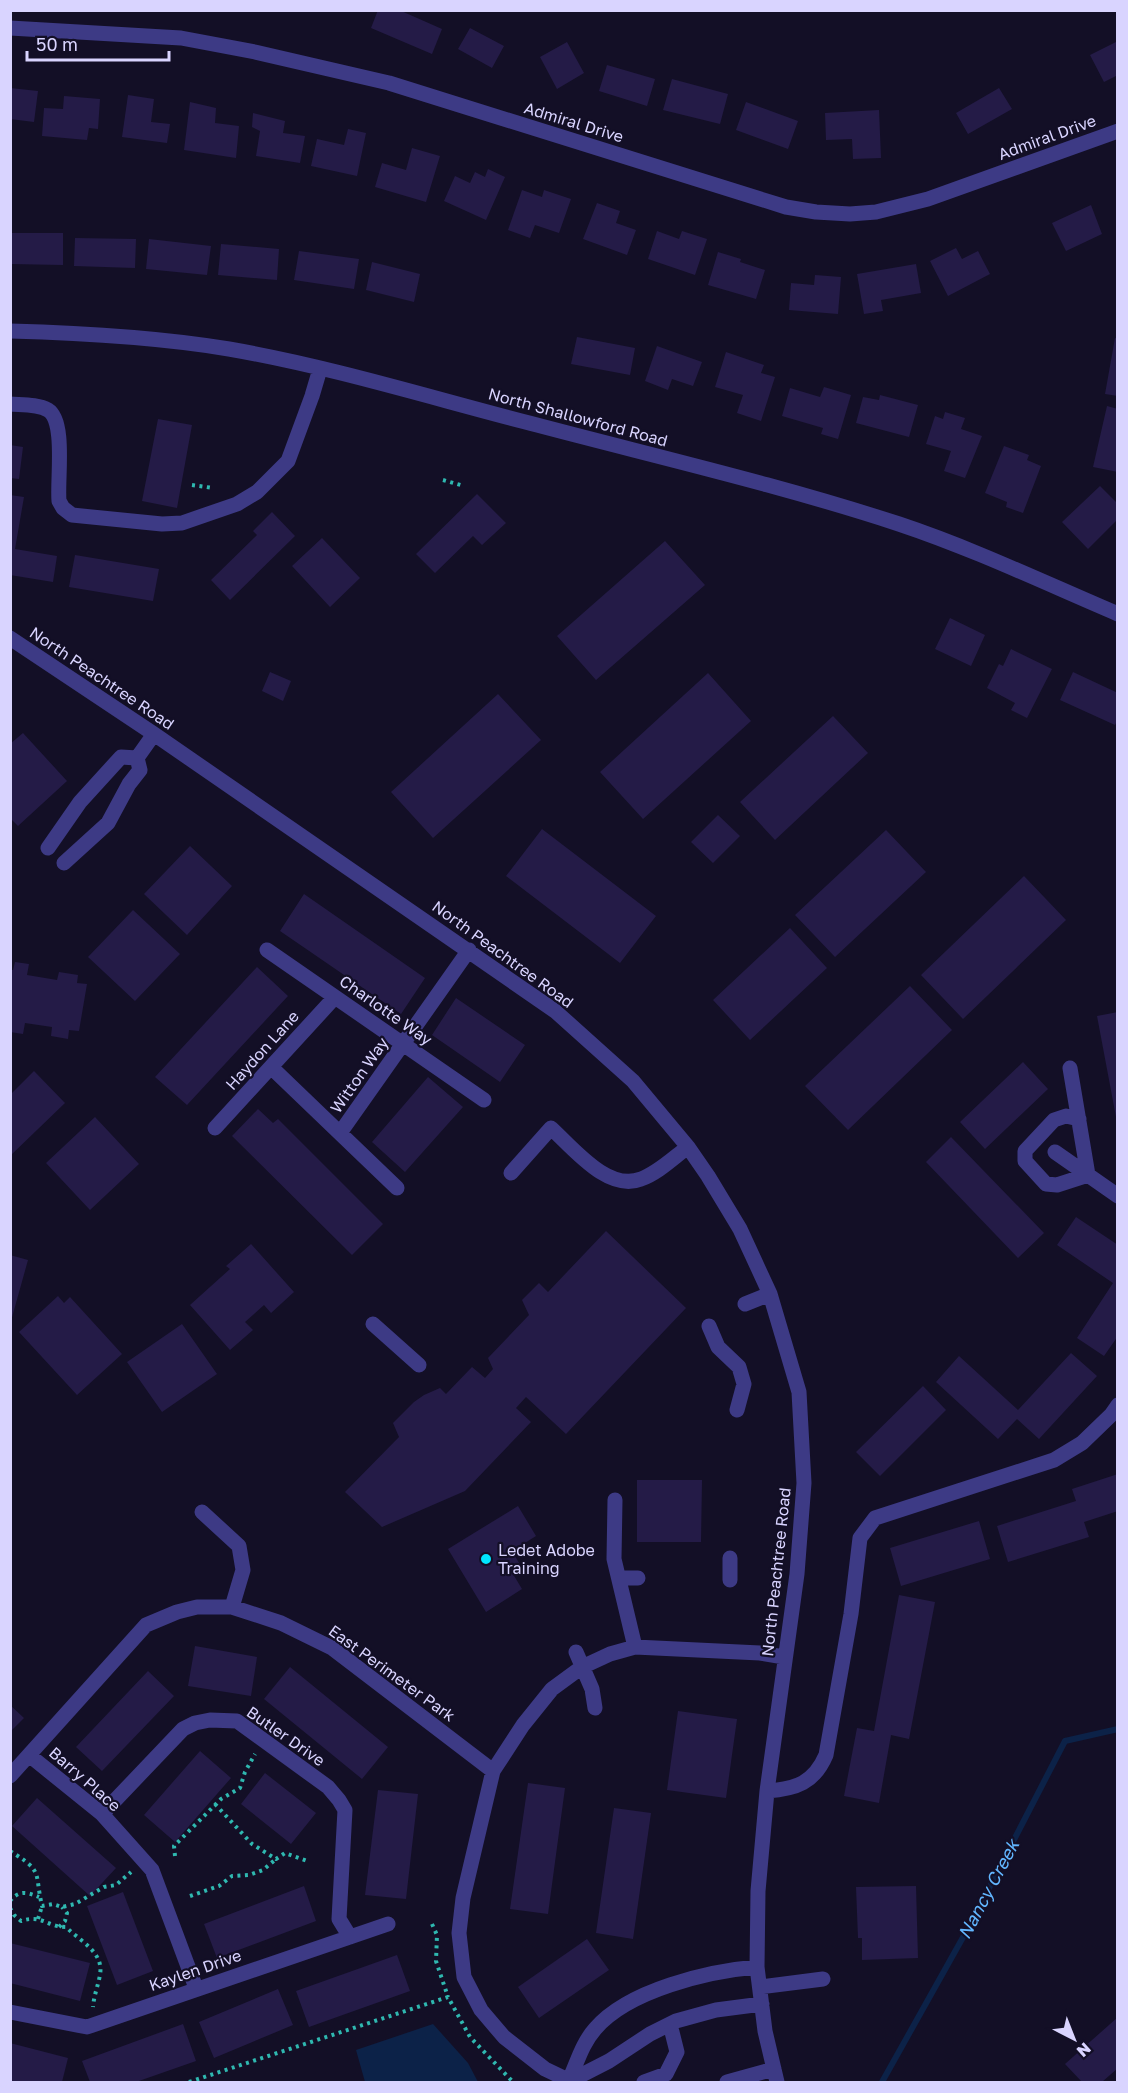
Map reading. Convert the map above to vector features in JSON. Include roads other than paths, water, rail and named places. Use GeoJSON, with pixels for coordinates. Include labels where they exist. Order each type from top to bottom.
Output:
{"type":"FeatureCollection","features":[{"type":"Feature","properties":{"kind":"street","name":"Admiral Drive"},"geometry":{"type":"LineString","coordinates":[[10,28],[181,38],[325,67],[388,83],[786,207],[816,212],[850,214],[876,212],[928,199],[1118,131]]}},
{"type":"Feature","properties":{"kind":"street","name":"North Shallowford Road"},"geometry":{"type":"LineString","coordinates":[[10,331],[84,333],[162,340],[237,351],[320,369],[822,500],[900,524],[1118,614]]}},
{"type":"Feature","properties":{"kind":"street"},"geometry":{"type":"LineString","coordinates":[[10,404],[42,407],[50,410],[55,417],[58,432],[59,501],[63,508],[72,515],[162,524],[182,523],[237,504],[257,492],[288,461],[320,369]]}},
{"type":"Feature","properties":{"kind":"street","name":"North Peachtree Road"},"geometry":{"type":"LineString","coordinates":[[10,638],[470,950],[555,1011],[633,1081],[688,1147],[735,1221],[770,1294],[799,1392],[804,1484],[797,1574],[766,1791],[758,1891],[757,1967],[775,2076]]}},
{"type":"Feature","properties":{"kind":"street"},"geometry":{"type":"LineString","coordinates":[[64,863],[108,823],[129,784],[140,770],[137,758],[154,734]]}},
{"type":"Feature","properties":{"kind":"street"},"geometry":{"type":"LineString","coordinates":[[48,848],[80,802],[121,757],[137,758]]}},
{"type":"Feature","properties":{"kind":"street"},"geometry":{"type":"LineString","coordinates":[[62,830],[79,849]]}},
{"type":"Feature","properties":{"kind":"street","name":"Charlotte Way"},"geometry":{"type":"LineString","coordinates":[[267,950],[484,1100]]}},
{"type":"Feature","properties":{"kind":"street","name":"Witton Way"},"geometry":{"type":"LineString","coordinates":[[340,1133],[470,950]]}},
{"type":"Feature","properties":{"kind":"street","name":"Haydon Lane"},"geometry":{"type":"LineString","coordinates":[[215,1128],[335,997]]}},
{"type":"Feature","properties":{"kind":"street"},"geometry":{"type":"LineString","coordinates":[[271,1067],[397,1188]]}},
{"type":"Feature","properties":{"kind":"street"},"geometry":{"type":"LineString","coordinates":[[1070,1068],[1088,1175]]}},
{"type":"Feature","properties":{"kind":"street"},"geometry":{"type":"LineString","coordinates":[[1079,1119],[1066,1116],[1054,1120],[1025,1151],[1025,1161],[1046,1184],[1057,1185],[1088,1175]]}},
{"type":"Feature","properties":{"kind":"street"},"geometry":{"type":"LineString","coordinates":[[511,1173],[551,1128],[600,1172],[624,1183],[640,1180],[655,1172],[688,1147]]}},
{"type":"Feature","properties":{"kind":"street"},"geometry":{"type":"LineString","coordinates":[[1055,1152],[1118,1196]]}},
{"type":"Feature","properties":{"kind":"street"},"geometry":{"type":"LineString","coordinates":[[745,1304],[770,1294]]}},
{"type":"Feature","properties":{"kind":"street"},"geometry":{"type":"LineString","coordinates":[[373,1324],[419,1365]]}},
{"type":"Feature","properties":{"kind":"street"},"geometry":{"type":"LineString","coordinates":[[709,1326],[718,1347],[739,1367],[744,1384],[737,1410]]}},
{"type":"Feature","properties":{"kind":"street"},"geometry":{"type":"LineString","coordinates":[[766,1791],[806,1782],[819,1770],[826,1755],[851,1614],[860,1538],[875,1518],[1054,1460],[1082,1443],[1118,1405]]}},
{"type":"Feature","properties":{"kind":"street"},"geometry":{"type":"LineString","coordinates":[[615,1500],[614,1559],[635,1647]]}},
{"type":"Feature","properties":{"kind":"street"},"geometry":{"type":"LineString","coordinates":[[202,1512],[239,1546],[243,1570],[232,1607]]}},
{"type":"Feature","properties":{"kind":"street"},"geometry":{"type":"LineString","coordinates":[[730,1558],[730,1580]]}},
{"type":"Feature","properties":{"kind":"street"},"geometry":{"type":"LineString","coordinates":[[619,1578],[638,1578]]}},
{"type":"Feature","properties":{"kind":"street","name":"East Perimeter Park"},"geometry":{"type":"LineString","coordinates":[[10,1776],[146,1625],[177,1612],[197,1607],[232,1607],[281,1623],[332,1648],[493,1771]]}},
{"type":"Feature","properties":{"kind":"street"},"geometry":{"type":"LineString","coordinates":[[762,2004],[696,2014],[670,2024],[577,2080],[545,2069],[504,2037],[481,2010],[464,1977],[459,1933],[463,1898],[493,1771],[523,1725],[552,1689],[582,1667],[609,1654],[635,1647],[760,1653],[784,1657]]}},
{"type":"Feature","properties":{"kind":"street"},"geometry":{"type":"LineString","coordinates":[[576,1652],[592,1689],[595,1708]]}},
{"type":"Feature","properties":{"kind":"street","name":"Butler Drive"},"geometry":{"type":"LineString","coordinates":[[102,1814],[183,1729],[195,1723],[210,1720],[237,1721],[328,1787],[345,1810],[339,1918],[350,1937]]}},
{"type":"Feature","properties":{"kind":"street","name":"Barry Place"},"geometry":{"type":"LineString","coordinates":[[29,1755],[102,1814],[152,1870],[196,1988]]}},
{"type":"Feature","properties":{"kind":"street","name":"Kaylen Drive"},"geometry":{"type":"LineString","coordinates":[[10,2012],[87,2027],[388,1923]]}},
{"type":"Feature","properties":{"kind":"street"},"geometry":{"type":"LineString","coordinates":[[577,2080],[576,2061],[594,2030],[603,2020],[625,2006],[649,1994],[700,1975],[757,1967]]}},
{"type":"Feature","properties":{"kind":"street"},"geometry":{"type":"LineString","coordinates":[[760,1987],[823,1979]]}},
{"type":"Feature","properties":{"kind":"street"},"geometry":{"type":"LineString","coordinates":[[644,2082],[666,2074],[676,2052],[670,2024]]}},
{"type":"Feature","properties":{"kind":"street"},"geometry":{"type":"LineString","coordinates":[[727,2082],[775,2076]]}},
{"type":"Feature","properties":{"kind":"water"},"geometry":{"type":"Polygon","coordinates":[[[433,2024],[468,2063],[478,2082],[365,2082],[356,2050],[433,2024]]]}},
{"type":"Feature","properties":{"kind":"waterway","name":"Nancy Creek"},"geometry":{"type":"LineString","coordinates":[[882,2082],[971,1923],[1065,1741],[1118,1729]]}},
{"type":"Feature","properties":{"kind":"place","name":"Ledet Adobe Training"},"geometry":{"type":"Point","coordinates":[486,1559]}}]}
